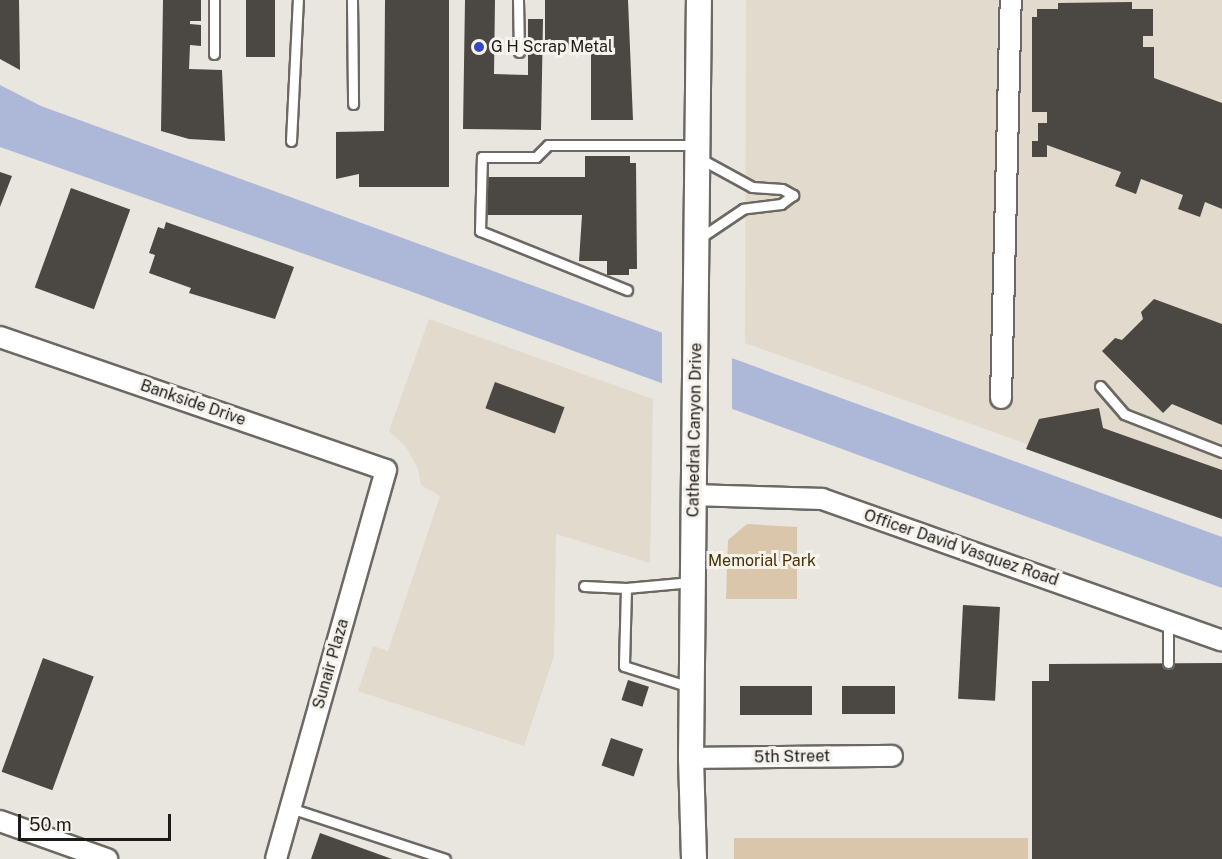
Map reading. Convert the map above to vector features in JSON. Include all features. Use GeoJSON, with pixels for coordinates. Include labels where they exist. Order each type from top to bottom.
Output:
{"type":"FeatureCollection","features":[{"type":"Feature","properties":{"kind":"street","name":"Cathedral Canyon Drive"},"geometry":{"type":"LineString","coordinates":[[694,859],[691,758],[693,495],[699,239],[699,0]]}},
{"type":"Feature","properties":{"kind":"street"},"geometry":{"type":"LineString","coordinates":[[1001,398],[1011,0]]}},
{"type":"Feature","properties":{"kind":"street","name":"Bankside Drive"},"geometry":{"type":"LineString","coordinates":[[0,339],[386,470]]}},
{"type":"Feature","properties":{"kind":"street","name":"Sunair Plaza"},"geometry":{"type":"LineString","coordinates":[[276,859],[386,470]]}},
{"type":"Feature","properties":{"kind":"street","name":"Officer David Vasquez Road"},"geometry":{"type":"LineString","coordinates":[[693,495],[822,499],[1222,641]]}},
{"type":"Feature","properties":{"kind":"street","name":"5th Street"},"geometry":{"type":"LineString","coordinates":[[691,758],[892,756]]}},
{"type":"Feature","properties":{"kind":"street"},"geometry":{"type":"LineString","coordinates":[[0,821],[107,859]]}},
{"type":"Feature","properties":{"kind":"lane"},"geometry":{"type":"LineString","coordinates":[[214,0],[214,54]]}},
{"type":"Feature","properties":{"kind":"lane"},"geometry":{"type":"LineString","coordinates":[[291,141],[298,0]]}},
{"type":"Feature","properties":{"kind":"lane"},"geometry":{"type":"LineString","coordinates":[[352,0],[352,104]]}},
{"type":"Feature","properties":{"kind":"lane"},"geometry":{"type":"LineString","coordinates":[[518,0],[519,52]]}},
{"type":"Feature","properties":{"kind":"lane"},"geometry":{"type":"LineString","coordinates":[[627,290],[480,231],[482,157],[536,157],[548,145],[699,152],[752,187],[782,189],[793,195],[781,204],[743,209],[699,239]]}},
{"type":"Feature","properties":{"kind":"lane"},"geometry":{"type":"LineString","coordinates":[[1100,386],[1124,414],[1222,452]]}},
{"type":"Feature","properties":{"kind":"lane"},"geometry":{"type":"LineString","coordinates":[[584,586],[626,588],[693,582]]}},
{"type":"Feature","properties":{"kind":"lane"},"geometry":{"type":"LineString","coordinates":[[626,588],[624,666],[692,688]]}},
{"type":"Feature","properties":{"kind":"lane"},"geometry":{"type":"LineString","coordinates":[[1168,622],[1168,663]]}},
{"type":"Feature","properties":{"kind":"lane"},"geometry":{"type":"LineString","coordinates":[[290,808],[445,859]]}},
{"type":"Feature","properties":{"kind":"shaded area"},"geometry":{"type":"Polygon","coordinates":[[[746,0],[1222,0],[1222,514],[745,343],[746,0]]]}},
{"type":"Feature","properties":{"kind":"shaded area"},"geometry":{"type":"Polygon","coordinates":[[[429,319],[653,399],[650,563],[556,534],[554,656],[524,746],[358,691],[373,646],[388,651],[440,496],[421,485],[418,469],[406,447],[389,431],[429,319]]]}},
{"type":"Feature","properties":{"kind":"green space","name":"Memorial Park"},"geometry":{"type":"Polygon","coordinates":[[[747,524],[797,527],[797,599],[726,599],[728,540],[747,524]]]}},
{"type":"Feature","properties":{"kind":"green space"},"geometry":{"type":"Polygon","coordinates":[[[734,838],[1028,838],[1028,859],[734,859],[734,838]]]}},
{"type":"Feature","properties":{"kind":"water"},"geometry":{"type":"Polygon","coordinates":[[[0,85],[41,106],[1222,537],[1222,588],[407,290],[0,147],[0,85]]]}},
{"type":"Feature","properties":{"kind":"pier"},"geometry":{"type":"Polygon","coordinates":[[[662,330],[732,355],[732,413],[662,387],[662,330]]]}},
{"type":"Feature","properties":{"kind":"building"},"geometry":{"type":"Polygon","coordinates":[[[0,0],[19,0],[20,70],[0,59],[0,0]]]}},
{"type":"Feature","properties":{"kind":"building"},"geometry":{"type":"Polygon","coordinates":[[[163,0],[201,0],[201,21],[190,21],[190,24],[201,25],[201,46],[190,45],[189,69],[222,70],[225,141],[189,139],[161,131],[163,0]]]}},
{"type":"Feature","properties":{"kind":"building"},"geometry":{"type":"Polygon","coordinates":[[[246,0],[275,0],[275,57],[246,57],[246,0]]]}},
{"type":"Feature","properties":{"kind":"building"},"geometry":{"type":"Polygon","coordinates":[[[385,0],[449,0],[449,187],[359,187],[359,174],[336,179],[336,132],[384,131],[385,0]]]}},
{"type":"Feature","properties":{"kind":"building","name":"G H Scrap Metal"},"geometry":{"type":"Polygon","coordinates":[[[465,0],[495,0],[494,74],[528,75],[528,19],[543,19],[541,130],[463,129],[465,0]]]}},
{"type":"Feature","properties":{"kind":"building"},"geometry":{"type":"Polygon","coordinates":[[[545,0],[628,0],[633,120],[591,120],[591,49],[545,49],[545,0]]]}},
{"type":"Feature","properties":{"kind":"building"},"geometry":{"type":"Polygon","coordinates":[[[1132,2],[1132,9],[1153,9],[1153,36],[1143,36],[1143,47],[1154,47],[1154,78],[1222,103],[1222,209],[1205,202],[1200,217],[1178,209],[1183,195],[1141,179],[1136,194],[1115,186],[1121,172],[1047,145],[1047,157],[1032,157],[1032,141],[1038,141],[1038,123],[1047,123],[1047,112],[1032,112],[1032,17],[1037,17],[1037,9],[1058,9],[1058,3],[1132,2]]]}},
{"type":"Feature","properties":{"kind":"building"},"geometry":{"type":"Polygon","coordinates":[[[585,156],[630,156],[630,163],[636,163],[637,269],[629,269],[629,275],[607,275],[607,261],[579,261],[582,215],[487,215],[486,177],[585,177],[585,156]]]}},
{"type":"Feature","properties":{"kind":"building"},"geometry":{"type":"Polygon","coordinates":[[[0,172],[12,176],[0,207],[0,172]]]}},
{"type":"Feature","properties":{"kind":"building"},"geometry":{"type":"Polygon","coordinates":[[[71,188],[130,210],[94,309],[35,288],[71,188]]]}},
{"type":"Feature","properties":{"kind":"building"},"geometry":{"type":"Polygon","coordinates":[[[166,222],[294,267],[275,319],[189,293],[191,288],[149,273],[155,255],[149,253],[158,227],[164,229],[166,222]]]}},
{"type":"Feature","properties":{"kind":"building"},"geometry":{"type":"Polygon","coordinates":[[[1154,299],[1222,324],[1222,425],[1172,404],[1163,413],[1102,351],[1115,338],[1122,340],[1143,319],[1141,312],[1154,299]]]}},
{"type":"Feature","properties":{"kind":"building"},"geometry":{"type":"Polygon","coordinates":[[[495,382],[565,407],[555,434],[485,408],[495,382]]]}},
{"type":"Feature","properties":{"kind":"building"},"geometry":{"type":"Polygon","coordinates":[[[1099,408],[1103,428],[1222,470],[1222,519],[1026,449],[1039,419],[1099,408]]]}},
{"type":"Feature","properties":{"kind":"building"},"geometry":{"type":"Polygon","coordinates":[[[963,605],[1000,607],[995,701],[958,699],[963,605]]]}},
{"type":"Feature","properties":{"kind":"building"},"geometry":{"type":"Polygon","coordinates":[[[43,658],[94,676],[52,790],[2,772],[43,658]]]}},
{"type":"Feature","properties":{"kind":"building"},"geometry":{"type":"Polygon","coordinates":[[[1222,663],[1222,859],[1032,859],[1032,681],[1049,681],[1049,664],[1222,663]]]}},
{"type":"Feature","properties":{"kind":"building"},"geometry":{"type":"Polygon","coordinates":[[[628,680],[649,687],[642,707],[622,700],[628,680]]]}},
{"type":"Feature","properties":{"kind":"building"},"geometry":{"type":"Polygon","coordinates":[[[740,686],[812,686],[812,715],[740,715],[740,686]]]}},
{"type":"Feature","properties":{"kind":"building"},"geometry":{"type":"Polygon","coordinates":[[[842,686],[895,686],[895,714],[842,714],[842,686]]]}},
{"type":"Feature","properties":{"kind":"building"},"geometry":{"type":"Polygon","coordinates":[[[611,738],[643,749],[634,776],[602,765],[611,738]]]}},
{"type":"Feature","properties":{"kind":"building"},"geometry":{"type":"Polygon","coordinates":[[[320,833],[392,859],[311,859],[320,833]]]}},
{"type":"Feature","properties":{"kind":"place","name":"G H Scrap Metal"},"geometry":{"type":"Point","coordinates":[479,47]}}]}
